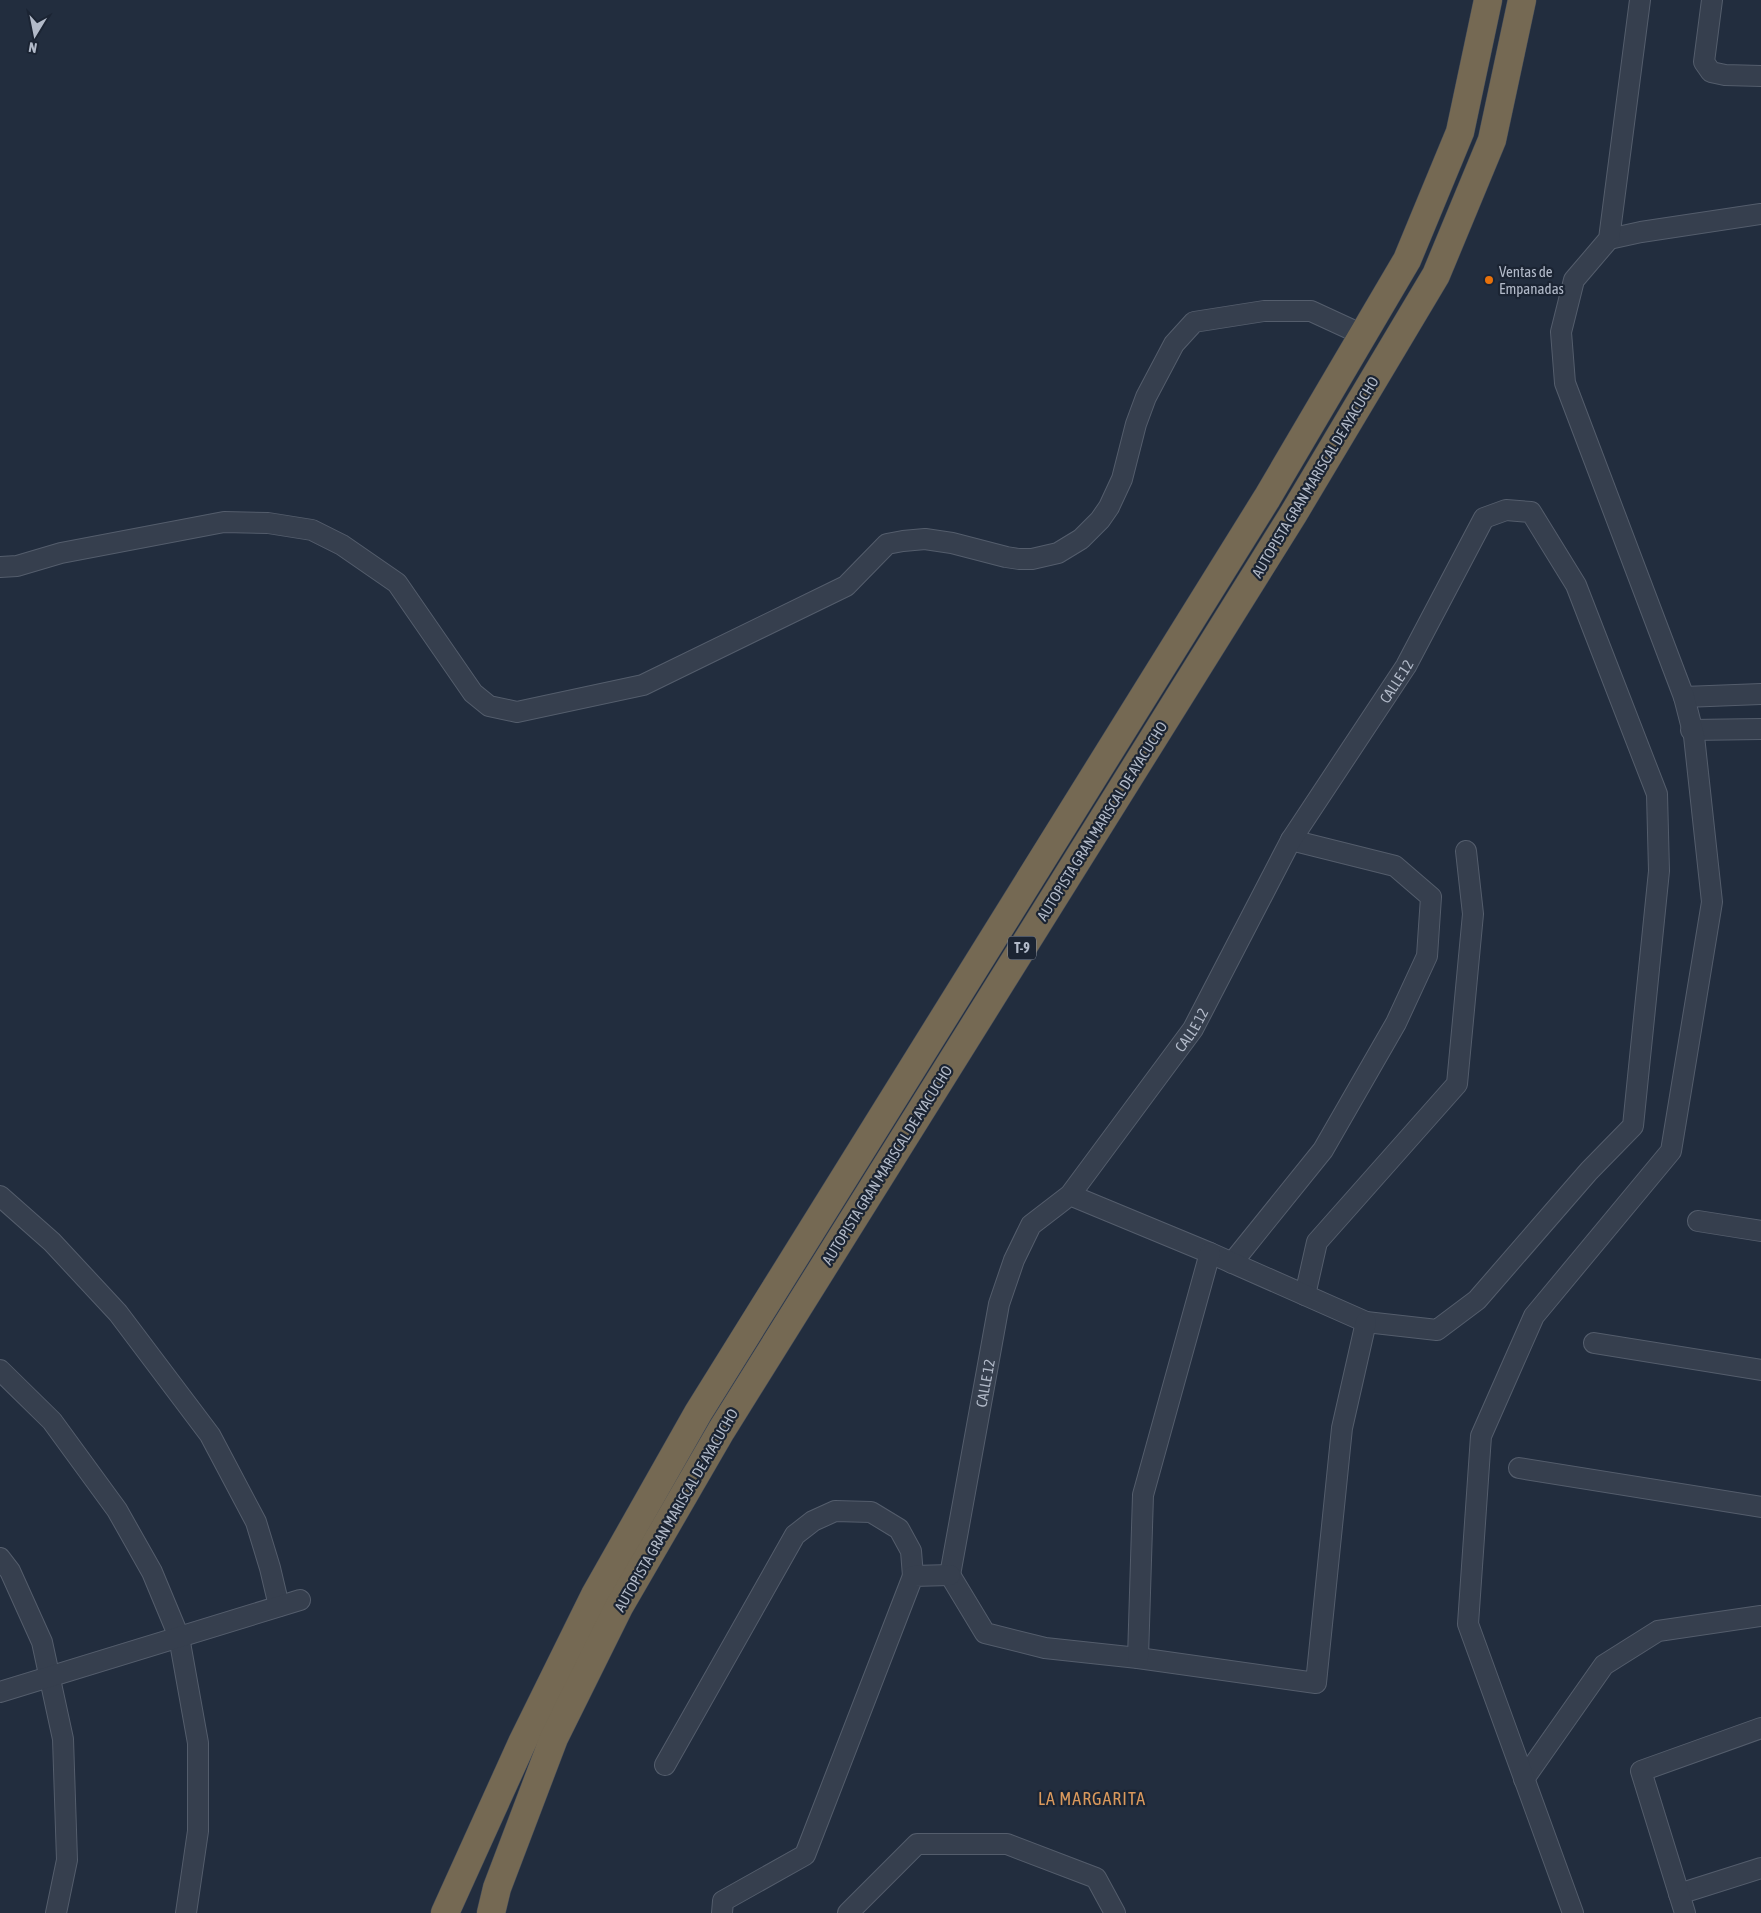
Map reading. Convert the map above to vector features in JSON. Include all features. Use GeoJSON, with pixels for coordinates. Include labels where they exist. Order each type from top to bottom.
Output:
{"type":"FeatureCollection","features":[{"type":"Feature","properties":{"kind":"highway","name":"AUTOPISTA GRAN MARISCAL DE AYACUCHO"},"geometry":{"type":"LineString","coordinates":[[445,1913],[522,1743],[595,1595],[698,1413],[1267,498],[1407,260],[1460,132],[1488,0]]}},
{"type":"Feature","properties":{"kind":"highway","name":"AUTOPISTA GRAN MARISCAL DE AYACUCHO"},"geometry":{"type":"LineString","coordinates":[[494,1901],[559,1730],[619,1607],[720,1431],[1294,513],[1436,275],[1492,140],[1522,0]]}},
{"type":"Feature","properties":{"kind":"street"},"geometry":{"type":"LineString","coordinates":[[1573,1913],[1468,1624],[1481,1436],[1534,1316],[1671,1151],[1712,902],[1694,736],[1684,697],[1565,383],[1561,332],[1574,280],[1609,239],[1640,0]]}},
{"type":"Feature","properties":{"kind":"street"},"geometry":{"type":"LineString","coordinates":[[1712,0],[1704,62],[1711,72],[1725,75],[1761,76]]}},
{"type":"Feature","properties":{"kind":"street"},"geometry":{"type":"LineString","coordinates":[[1609,239],[1761,214]]}},
{"type":"Feature","properties":{"kind":"street"},"geometry":{"type":"LineString","coordinates":[[0,567],[16,566],[61,553],[224,522],[268,523],[312,530],[342,545],[397,583],[473,693],[489,706],[517,712],[643,685],[846,586],[887,544],[903,540],[925,539],[952,543],[1019,559],[1045,557],[1070,547],[1091,530],[1109,508],[1122,479],[1136,424],[1149,390],[1174,344],[1194,322],[1264,311],[1311,311],[1363,334]]}},
{"type":"Feature","properties":{"kind":"street","name":"CALLE 12"},"geometry":{"type":"LineString","coordinates":[[950,1575],[999,1304],[1014,1260],[1031,1226],[1070,1195],[1194,1029],[1291,840],[1406,666],[1484,518],[1506,510],[1531,512],[1576,585],[1657,794],[1659,871],[1633,1126],[1589,1171],[1477,1300],[1437,1330],[1366,1322]]}},
{"type":"Feature","properties":{"kind":"street"},"geometry":{"type":"LineString","coordinates":[[1684,697],[1761,694]]}},
{"type":"Feature","properties":{"kind":"street"},"geometry":{"type":"LineString","coordinates":[[1691,730],[1761,729]]}},
{"type":"Feature","properties":{"kind":"street"},"geometry":{"type":"LineString","coordinates":[[1232,1262],[1323,1150],[1396,1023],[1427,956],[1431,897],[1395,866],[1291,840]]}},
{"type":"Feature","properties":{"kind":"street"},"geometry":{"type":"LineString","coordinates":[[1305,1295],[1317,1242],[1457,1084],[1472,914],[1466,851]]}},
{"type":"Feature","properties":{"kind":"street"},"geometry":{"type":"LineString","coordinates":[[913,1576],[950,1575],[985,1633],[1045,1648],[1138,1658],[1316,1684],[1342,1428],[1366,1322],[1232,1262],[1070,1195]]}},
{"type":"Feature","properties":{"kind":"street"},"geometry":{"type":"LineString","coordinates":[[0,1196],[52,1242],[118,1313],[210,1436],[256,1522],[279,1606]]}},
{"type":"Feature","properties":{"kind":"street"},"geometry":{"type":"LineString","coordinates":[[1698,1221],[1761,1231]]}},
{"type":"Feature","properties":{"kind":"street"},"geometry":{"type":"LineString","coordinates":[[1138,1658],[1142,1495],[1210,1253]]}},
{"type":"Feature","properties":{"kind":"street"},"geometry":{"type":"LineString","coordinates":[[1594,1343],[1761,1370]]}},
{"type":"Feature","properties":{"kind":"street"},"geometry":{"type":"LineString","coordinates":[[0,1370],[52,1421],[117,1510],[152,1572],[179,1636],[198,1743],[198,1831],[186,1913]]}},
{"type":"Feature","properties":{"kind":"street"},"geometry":{"type":"LineString","coordinates":[[1519,1468],[1761,1507]]}},
{"type":"Feature","properties":{"kind":"street"},"geometry":{"type":"LineString","coordinates":[[665,1765],[795,1535],[813,1521],[834,1511],[871,1512],[899,1529],[911,1552],[913,1576],[805,1855],[723,1902],[722,1913]]}},
{"type":"Feature","properties":{"kind":"street"},"geometry":{"type":"LineString","coordinates":[[0,1558],[10,1570],[42,1642],[63,1739],[67,1860],[56,1913]]}},
{"type":"Feature","properties":{"kind":"street"},"geometry":{"type":"LineString","coordinates":[[0,1692],[300,1600]]}},
{"type":"Feature","properties":{"kind":"street"},"geometry":{"type":"LineString","coordinates":[[1524,1779],[1604,1665],[1658,1631],[1761,1616]]}},
{"type":"Feature","properties":{"kind":"street"},"geometry":{"type":"LineString","coordinates":[[1685,1913],[1641,1771],[1761,1728]]}},
{"type":"Feature","properties":{"kind":"street"},"geometry":{"type":"LineString","coordinates":[[848,1913],[917,1844],[1007,1844],[1096,1878],[1115,1913]]}},
{"type":"Feature","properties":{"kind":"street"},"geometry":{"type":"LineString","coordinates":[[1679,1894],[1761,1868]]}},
{"type":"Feature","properties":{"kind":"place","name":"Ventas de Empanadas"},"geometry":{"type":"Point","coordinates":[1489,280]}},
{"type":"Feature","properties":{"kind":"district","name":"LA MARGARITA"},"geometry":{"type":"Point","coordinates":[1092,1798]}}]}
